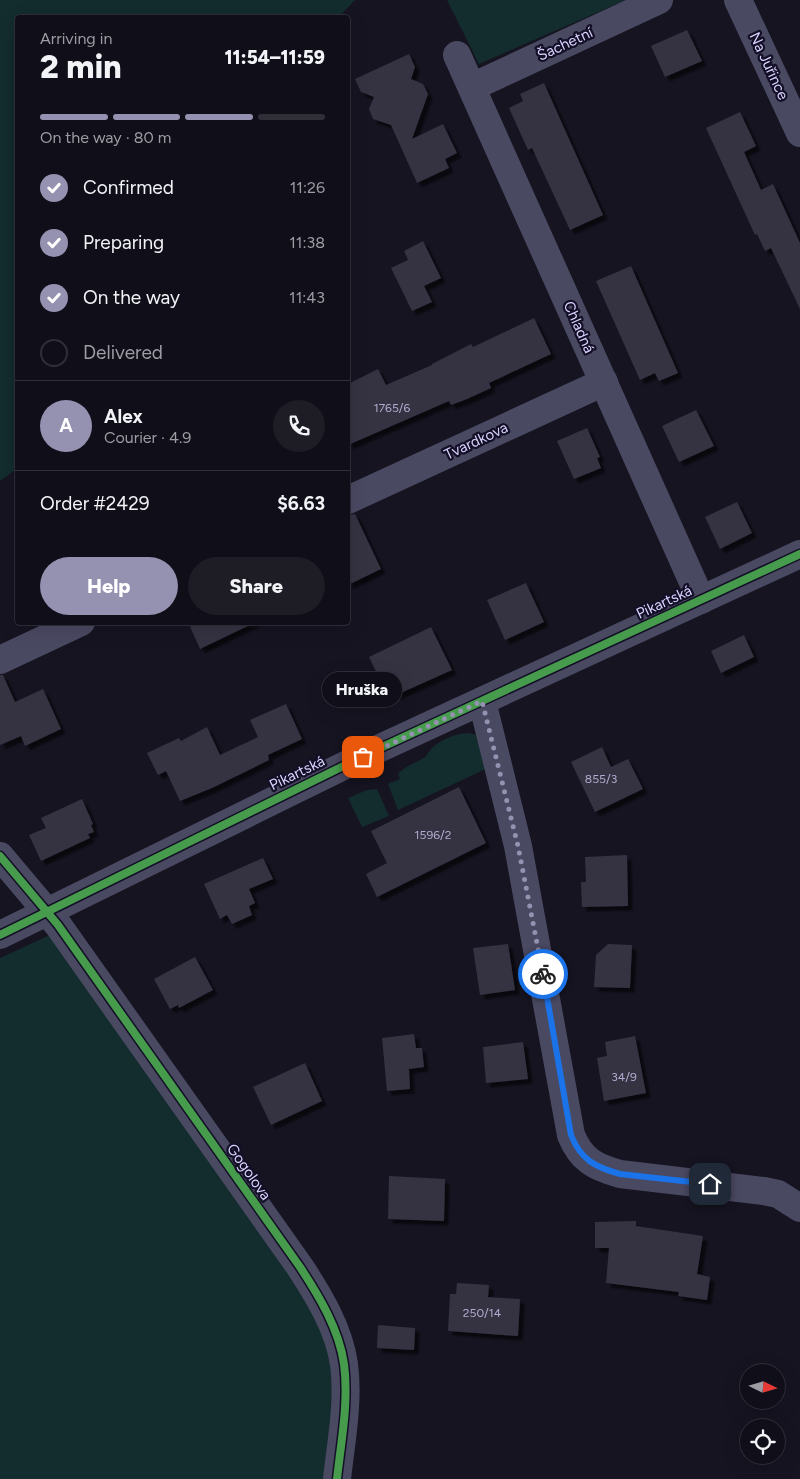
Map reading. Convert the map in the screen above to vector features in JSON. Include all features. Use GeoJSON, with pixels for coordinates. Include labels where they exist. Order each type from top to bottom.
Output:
{"type":"FeatureCollection","features":[{"type":"Feature","properties":{"kind":"street","name":"Šachetní"},"geometry":{"type":"LineString","coordinates":[[472,87],[659,0]]}},
{"type":"Feature","properties":{"kind":"street","name":"Na Juřince"},"geometry":{"type":"LineString","coordinates":[[738,0],[800,132]]}},
{"type":"Feature","properties":{"kind":"street","name":"Chladná"},"geometry":{"type":"LineString","coordinates":[[457,55],[701,600]]}},
{"type":"Feature","properties":{"kind":"street","name":"Tvardkova"},"geometry":{"type":"LineString","coordinates":[[350,499],[604,382]]}},
{"type":"Feature","properties":{"kind":"street","name":"Pikartská"},"geometry":{"type":"LineString","coordinates":[[0,935],[339,768],[800,554]]}},
{"type":"Feature","properties":{"kind":"street"},"geometry":{"type":"LineString","coordinates":[[0,660],[75,625]]}},
{"type":"Feature","properties":{"kind":"street"},"geometry":{"type":"LineString","coordinates":[[482,701],[518,846],[571,1135],[576,1148],[589,1161],[606,1170],[620,1174],[764,1191],[778,1194],[800,1208]]}},
{"type":"Feature","properties":{"kind":"street","name":"Gogolova"},"geometry":{"type":"LineString","coordinates":[[0,856],[48,912],[300,1267],[321,1302],[331,1322],[344,1364],[345,1403],[337,1479]]}},
{"type":"Feature","properties":{"kind":"green space"},"geometry":{"type":"Polygon","coordinates":[[[0,0],[355,0],[341,15],[15,15],[15,470],[0,481],[0,0]]]}},
{"type":"Feature","properties":{"kind":"green space"},"geometry":{"type":"Polygon","coordinates":[[[447,0],[626,0],[479,64],[447,0]]]}},
{"type":"Feature","properties":{"kind":"green space"},"geometry":{"type":"Polygon","coordinates":[[[468,733],[477,735],[488,768],[398,810],[388,784],[400,779],[398,774],[401,771],[425,757],[440,742],[458,734],[468,733]]]}},
{"type":"Feature","properties":{"kind":"green space"},"geometry":{"type":"Polygon","coordinates":[[[377,789],[389,816],[362,827],[348,798],[367,790],[377,789]]]}},
{"type":"Feature","properties":{"kind":"green space"},"geometry":{"type":"Polygon","coordinates":[[[52,934],[304,1291],[328,1341],[335,1402],[326,1479],[0,1479],[0,958],[52,934]]]}},
{"type":"Feature","properties":{"kind":"building"},"geometry":{"type":"Polygon","coordinates":[[[687,30],[702,61],[665,77],[651,46],[687,30]]]}},
{"type":"Feature","properties":{"kind":"building"},"geometry":{"type":"Polygon","coordinates":[[[409,54],[415,67],[411,79],[423,84],[428,94],[412,139],[443,124],[457,153],[445,159],[449,168],[417,183],[391,125],[373,119],[369,109],[374,97],[361,92],[355,79],[409,54]]]}},
{"type":"Feature","properties":{"kind":"building"},"geometry":{"type":"Polygon","coordinates":[[[544,83],[603,215],[570,230],[532,148],[528,150],[509,108],[523,101],[520,94],[544,83]]]}},
{"type":"Feature","properties":{"kind":"building"},"geometry":{"type":"Polygon","coordinates":[[[740,112],[756,146],[744,152],[761,190],[773,184],[800,243],[800,309],[771,248],[765,251],[757,234],[755,235],[706,128],[740,112]]]}},
{"type":"Feature","properties":{"kind":"building"},"geometry":{"type":"Polygon","coordinates":[[[423,241],[441,278],[424,286],[432,302],[412,311],[391,268],[408,260],[404,251],[423,241]]]}},
{"type":"Feature","properties":{"kind":"building"},"geometry":{"type":"Polygon","coordinates":[[[631,266],[678,373],[659,381],[655,373],[640,380],[596,281],[631,266]]]}},
{"type":"Feature","properties":{"kind":"building"},"geometry":{"type":"Polygon","coordinates":[[[534,318],[551,354],[489,383],[491,388],[467,399],[451,405],[449,401],[350,444],[350,383],[378,369],[386,385],[432,365],[471,344],[473,347],[534,318]]]}},
{"type":"Feature","properties":{"kind":"building"},"geometry":{"type":"Polygon","coordinates":[[[696,410],[714,446],[679,462],[662,426],[696,410]]]}},
{"type":"Feature","properties":{"kind":"building"},"geometry":{"type":"Polygon","coordinates":[[[587,428],[600,457],[597,458],[601,468],[574,479],[557,441],[587,428]]]}},
{"type":"Feature","properties":{"kind":"building"},"geometry":{"type":"Polygon","coordinates":[[[737,502],[752,533],[720,549],[705,517],[737,502]]]}},
{"type":"Feature","properties":{"kind":"building"},"geometry":{"type":"Polygon","coordinates":[[[355,514],[381,569],[350,584],[350,515],[355,514]]]}},
{"type":"Feature","properties":{"kind":"building"},"geometry":{"type":"Polygon","coordinates":[[[526,583],[544,622],[505,640],[487,600],[526,583]]]}},
{"type":"Feature","properties":{"kind":"building"},"geometry":{"type":"Polygon","coordinates":[[[189,625],[250,625],[200,649],[189,625]]]}},
{"type":"Feature","properties":{"kind":"building"},"geometry":{"type":"Polygon","coordinates":[[[431,627],[452,670],[394,696],[387,682],[382,684],[369,657],[431,627]]]}},
{"type":"Feature","properties":{"kind":"building"},"geometry":{"type":"Polygon","coordinates":[[[744,635],[754,657],[721,673],[711,651],[744,635]]]}},
{"type":"Feature","properties":{"kind":"building"},"geometry":{"type":"Polygon","coordinates":[[[0,675],[3,675],[15,702],[43,689],[61,729],[25,746],[21,736],[0,745],[0,675]]]}},
{"type":"Feature","properties":{"kind":"building"},"geometry":{"type":"Polygon","coordinates":[[[286,704],[302,739],[268,755],[269,760],[212,788],[180,801],[166,771],[158,775],[147,753],[179,738],[181,741],[207,727],[220,755],[258,737],[250,720],[286,704]]]}},
{"type":"Feature","properties":{"kind":"building"},"geometry":{"type":"Polygon","coordinates":[[[602,747],[611,767],[628,759],[643,789],[595,812],[571,762],[602,747]]]}},
{"type":"Feature","properties":{"kind":"building"},"geometry":{"type":"Polygon","coordinates":[[[459,787],[486,843],[377,897],[366,874],[387,863],[371,831],[459,787]]]}},
{"type":"Feature","properties":{"kind":"building"},"geometry":{"type":"Polygon","coordinates":[[[82,799],[93,824],[91,825],[94,832],[88,834],[90,838],[41,861],[29,835],[46,828],[41,818],[82,799]]]}},
{"type":"Feature","properties":{"kind":"building"},"geometry":{"type":"Polygon","coordinates":[[[627,855],[628,906],[582,907],[581,882],[586,882],[585,857],[627,855]]]}},
{"type":"Feature","properties":{"kind":"building"},"geometry":{"type":"Polygon","coordinates":[[[263,858],[273,879],[249,889],[255,903],[249,906],[252,915],[232,924],[227,915],[220,919],[204,884],[263,858]]]}},
{"type":"Feature","properties":{"kind":"building"},"geometry":{"type":"Polygon","coordinates":[[[508,944],[515,990],[480,995],[473,948],[508,944]]]}},
{"type":"Feature","properties":{"kind":"building"},"geometry":{"type":"Polygon","coordinates":[[[608,944],[632,945],[630,988],[594,987],[596,955],[608,944]]]}},
{"type":"Feature","properties":{"kind":"building"},"geometry":{"type":"Polygon","coordinates":[[[195,957],[213,990],[179,1008],[178,1005],[170,1009],[154,979],[195,957]]]}},
{"type":"Feature","properties":{"kind":"building"},"geometry":{"type":"Polygon","coordinates":[[[414,1034],[416,1048],[422,1048],[424,1067],[409,1069],[410,1089],[387,1091],[382,1038],[414,1034]]]}},
{"type":"Feature","properties":{"kind":"building"},"geometry":{"type":"Polygon","coordinates":[[[635,1036],[646,1093],[604,1101],[597,1058],[607,1056],[605,1042],[635,1036]]]}},
{"type":"Feature","properties":{"kind":"building"},"geometry":{"type":"Polygon","coordinates":[[[523,1042],[528,1079],[486,1083],[483,1047],[523,1042]]]}},
{"type":"Feature","properties":{"kind":"building"},"geometry":{"type":"Polygon","coordinates":[[[305,1063],[322,1101],[271,1125],[253,1087],[305,1063]]]}},
{"type":"Feature","properties":{"kind":"building"},"geometry":{"type":"Polygon","coordinates":[[[389,1176],[445,1179],[444,1221],[388,1219],[389,1176]]]}},
{"type":"Feature","properties":{"kind":"building"},"geometry":{"type":"Polygon","coordinates":[[[636,1221],[636,1226],[703,1236],[697,1274],[710,1277],[707,1300],[678,1296],[679,1292],[606,1283],[609,1248],[595,1248],[595,1222],[636,1221]]]}},
{"type":"Feature","properties":{"kind":"building"},"geometry":{"type":"Polygon","coordinates":[[[457,1283],[489,1285],[488,1297],[520,1299],[518,1336],[448,1331],[450,1294],[456,1294],[457,1283]]]}},
{"type":"Feature","properties":{"kind":"building"},"geometry":{"type":"Polygon","coordinates":[[[378,1325],[415,1328],[414,1350],[377,1348],[378,1325]]]}},
{"type":"Feature","properties":{"kind":"cycle path"},"geometry":{"type":"LineString","coordinates":[[0,935],[378,749],[800,554]]}},
{"type":"Feature","properties":{"kind":"cycle path"},"geometry":{"type":"LineString","coordinates":[[0,856],[58,925],[300,1267],[321,1301],[338,1338],[344,1364],[346,1393],[337,1479]]}},
{"type":"Feature","properties":{"kind":"way so far"},"geometry":{"type":"LineString","coordinates":[[363,757],[482,701],[518,846],[543,974]]}},
{"type":"Feature","properties":{"kind":"place","name":"Hruška"},"geometry":{"type":"Point","coordinates":[363,757]}},
{"type":"Feature","properties":{"kind":"route"},"geometry":{"type":"LineString","coordinates":[[543,974],[571,1135],[576,1148],[594,1165],[620,1174],[710,1184]]}}]}
